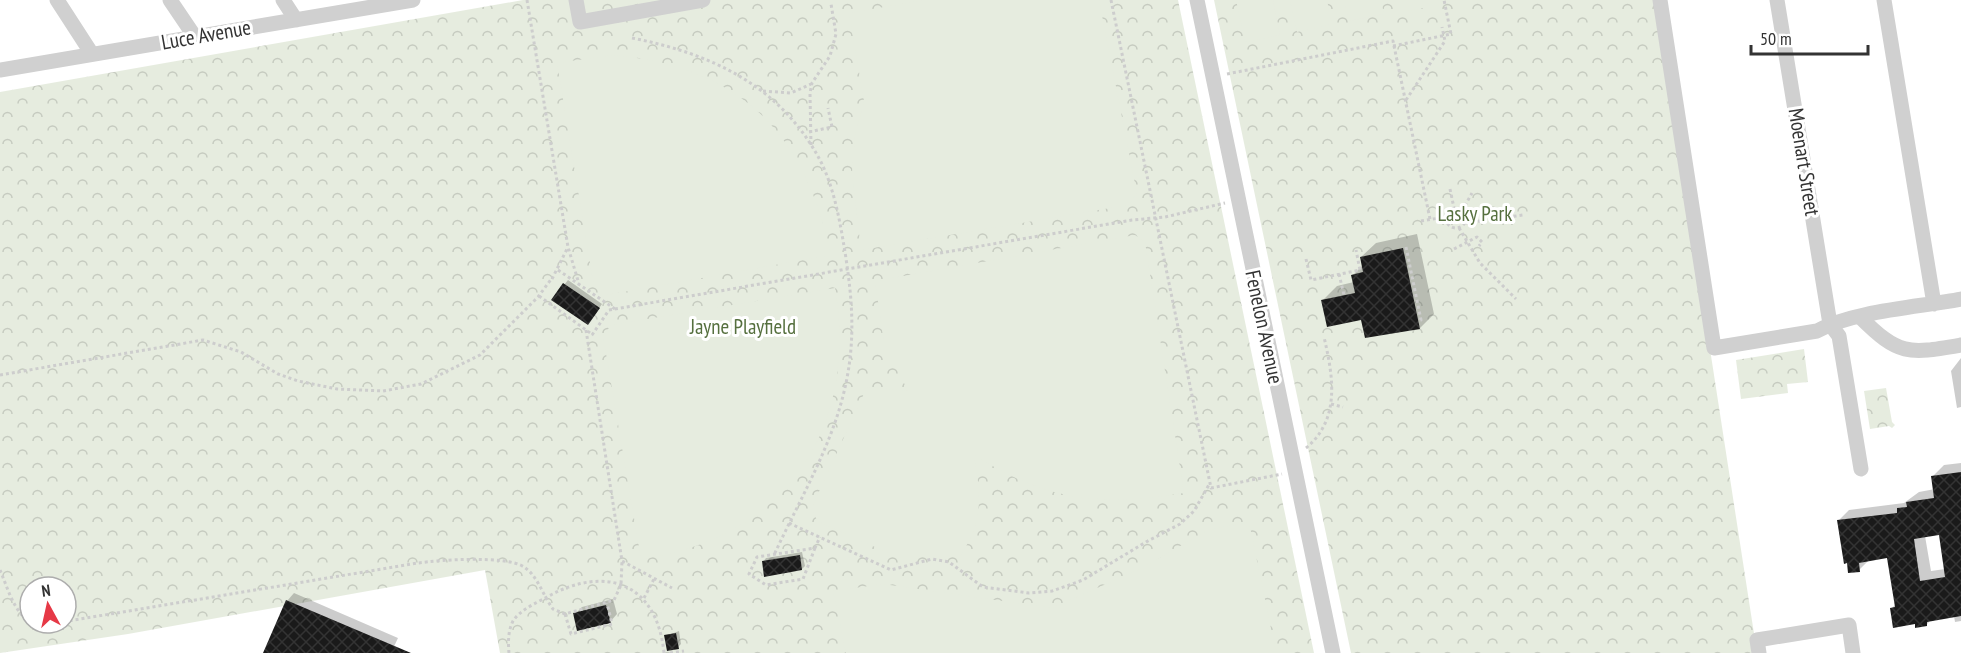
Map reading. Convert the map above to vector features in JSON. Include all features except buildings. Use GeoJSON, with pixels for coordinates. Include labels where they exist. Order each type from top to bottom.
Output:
{"type":"FeatureCollection","features":[{"type":"Feature","properties":{"kind":"street"},"geometry":{"type":"LineString","coordinates":[[57,0],[92,54]]}},
{"type":"Feature","properties":{"kind":"street"},"geometry":{"type":"LineString","coordinates":[[170,0],[195,37]]}},
{"type":"Feature","properties":{"kind":"street"},"geometry":{"type":"LineString","coordinates":[[283,0],[296,20]]}},
{"type":"Feature","properties":{"kind":"street"},"geometry":{"type":"LineString","coordinates":[[576,0],[580,22],[703,0]]}},
{"type":"Feature","properties":{"kind":"street","name":"Fenelon Avenue"},"geometry":{"type":"LineString","coordinates":[[1197,0],[1333,653]]}},
{"type":"Feature","properties":{"kind":"street"},"geometry":{"type":"LineString","coordinates":[[1660,0],[1714,348],[1817,331],[1830,324],[1860,317],[1961,299]]}},
{"type":"Feature","properties":{"kind":"street","name":"Moenart Street"},"geometry":{"type":"LineString","coordinates":[[1777,0],[1830,324],[1839,336],[1861,469]]}},
{"type":"Feature","properties":{"kind":"street"},"geometry":{"type":"LineString","coordinates":[[1884,0],[1934,304]]}},
{"type":"Feature","properties":{"kind":"street","name":"Luce Avenue"},"geometry":{"type":"LineString","coordinates":[[0,70],[403,1]]}},
{"type":"Feature","properties":{"kind":"street"},"geometry":{"type":"LineString","coordinates":[[1860,317],[1886,341],[1898,348],[1923,351],[1961,345]]}},
{"type":"Feature","properties":{"kind":"street"},"geometry":{"type":"LineString","coordinates":[[1759,653],[1757,640],[1849,625],[1853,653]]}},
{"type":"Feature","properties":{"kind":"path"},"geometry":{"type":"LineString","coordinates":[[526,0],[568,247],[579,284]]}},
{"type":"Feature","properties":{"kind":"path"},"geometry":{"type":"LineString","coordinates":[[1111,0],[1211,488],[1295,472]]}},
{"type":"Feature","properties":{"kind":"path"},"geometry":{"type":"LineString","coordinates":[[1394,46],[1451,34],[1444,0]]}},
{"type":"Feature","properties":{"kind":"path"},"geometry":{"type":"LineString","coordinates":[[762,91],[791,93],[807,88],[812,83],[834,45],[835,24],[831,4]]}},
{"type":"Feature","properties":{"kind":"path"},"geometry":{"type":"LineString","coordinates":[[1405,101],[1445,41],[1442,27]]}},
{"type":"Feature","properties":{"kind":"path"},"geometry":{"type":"LineString","coordinates":[[633,38],[706,57],[738,73],[762,91],[788,116],[811,147],[822,164],[832,191],[847,269],[853,320],[847,376],[833,429],[774,555]]}},
{"type":"Feature","properties":{"kind":"path"},"geometry":{"type":"LineString","coordinates":[[1227,74],[1393,41],[1430,219]]}},
{"type":"Feature","properties":{"kind":"path"},"geometry":{"type":"LineString","coordinates":[[811,147],[808,105],[812,83]]}},
{"type":"Feature","properties":{"kind":"path"},"geometry":{"type":"LineString","coordinates":[[809,132],[832,127],[828,108]]}},
{"type":"Feature","properties":{"kind":"path"},"geometry":{"type":"LineString","coordinates":[[1450,189],[1454,209]]}},
{"type":"Feature","properties":{"kind":"path"},"geometry":{"type":"LineString","coordinates":[[1462,211],[1472,193]]}},
{"type":"Feature","properties":{"kind":"path"},"geometry":{"type":"LineString","coordinates":[[588,341],[612,308],[1155,218],[1238,200]]}},
{"type":"Feature","properties":{"kind":"path"},"geometry":{"type":"LineString","coordinates":[[1421,221],[1446,217],[1454,209]]}},
{"type":"Feature","properties":{"kind":"path"},"geometry":{"type":"LineString","coordinates":[[1454,209],[1466,215],[1465,224]]}},
{"type":"Feature","properties":{"kind":"path"},"geometry":{"type":"LineString","coordinates":[[1446,217],[1450,226],[1459,228],[1465,224],[1523,215]]}},
{"type":"Feature","properties":{"kind":"path"},"geometry":{"type":"LineString","coordinates":[[1459,228],[1480,263],[1516,299]]}},
{"type":"Feature","properties":{"kind":"path"},"geometry":{"type":"LineString","coordinates":[[1454,249],[1477,237],[1482,242],[1479,246]]}},
{"type":"Feature","properties":{"kind":"path"},"geometry":{"type":"LineString","coordinates":[[0,375],[203,340],[241,352],[278,374],[298,381],[337,389],[383,391],[421,384],[480,355],[538,297],[558,270],[568,247]]}},
{"type":"Feature","properties":{"kind":"path"},"geometry":{"type":"LineString","coordinates":[[1406,247],[1421,320],[1419,320]]}},
{"type":"Feature","properties":{"kind":"path"},"geometry":{"type":"LineString","coordinates":[[1306,259],[1311,280],[1360,270],[1356,250]]}},
{"type":"Feature","properties":{"kind":"path"},"geometry":{"type":"LineString","coordinates":[[558,270],[612,308]]}},
{"type":"Feature","properties":{"kind":"path"},"geometry":{"type":"LineString","coordinates":[[1339,274],[1344,295]]}},
{"type":"Feature","properties":{"kind":"path"},"geometry":{"type":"LineString","coordinates":[[538,297],[593,335]]}},
{"type":"Feature","properties":{"kind":"path"},"geometry":{"type":"LineString","coordinates":[[0,570],[20,614],[27,622],[38,626],[436,560],[491,560],[523,566],[553,609],[565,614],[607,603],[614,600],[621,585],[622,561],[586,330]]}},
{"type":"Feature","properties":{"kind":"path"},"geometry":{"type":"LineString","coordinates":[[1306,448],[1321,432],[1331,404],[1332,379],[1324,337]]}},
{"type":"Feature","properties":{"kind":"path"},"geometry":{"type":"LineString","coordinates":[[1331,404],[1343,408]]}},
{"type":"Feature","properties":{"kind":"path"},"geometry":{"type":"LineString","coordinates":[[789,523],[891,570],[923,560],[941,560],[956,567],[983,587],[1043,593],[1083,580],[1180,524],[1194,511],[1210,483]]}},
{"type":"Feature","properties":{"kind":"path"},"geometry":{"type":"LineString","coordinates":[[815,548],[758,557],[749,574],[766,585],[803,579],[820,537]]}},
{"type":"Feature","properties":{"kind":"path"},"geometry":{"type":"LineString","coordinates":[[622,561],[672,588]]}},
{"type":"Feature","properties":{"kind":"path"},"geometry":{"type":"LineString","coordinates":[[644,598],[655,579]]}},
{"type":"Feature","properties":{"kind":"path"},"geometry":{"type":"LineString","coordinates":[[509,653],[509,633],[513,621],[520,613],[544,598],[595,581],[621,585],[644,598],[657,620],[664,653]]}},
{"type":"Feature","properties":{"kind":"path"},"geometry":{"type":"LineString","coordinates":[[565,614],[571,634],[612,624],[607,603]]}},
{"type":"Feature","properties":{"kind":"path"},"geometry":{"type":"LineString","coordinates":[[670,653],[684,651]]}},
{"type":"Feature","properties":{"kind":"green space","name":"Jayne Playfield"},"geometry":{"type":"Polygon","coordinates":[[[523,0],[1178,0],[1314,653],[500,653],[485,570],[128,634],[0,653],[0,92],[523,0]]]}},
{"type":"Feature","properties":{"kind":"green space"},"geometry":{"type":"Polygon","coordinates":[[[925,0],[1099,0],[1137,194],[1128,205],[861,250],[852,173],[855,136],[864,101],[849,13],[925,0]]]}},
{"type":"Feature","properties":{"kind":"green space","name":"Lasky Park"},"geometry":{"type":"Polygon","coordinates":[[[1214,0],[1656,0],[1757,653],[1351,653],[1214,0]]]}},
{"type":"Feature","properties":{"kind":"green space"},"geometry":{"type":"Polygon","coordinates":[[[1236,0],[1273,0],[1280,35],[1245,42],[1236,0]]]}},
{"type":"Feature","properties":{"kind":"green space"},"geometry":{"type":"Polygon","coordinates":[[[1290,0],[1327,0],[1332,24],[1297,32],[1290,0]]]}},
{"type":"Feature","properties":{"kind":"green space"},"geometry":{"type":"Polygon","coordinates":[[[1344,0],[1381,0],[1384,14],[1349,21],[1344,0]]]}},
{"type":"Feature","properties":{"kind":"green space"},"geometry":{"type":"Polygon","coordinates":[[[1401,0],[1427,0],[1429,7],[1403,12],[1401,0]]]}},
{"type":"Feature","properties":{"kind":"green space"},"geometry":{"type":"Polygon","coordinates":[[[613,55],[658,62],[697,74],[731,91],[760,113],[784,141],[804,174],[819,212],[831,255],[606,295],[594,287],[557,63],[613,55]]]}},
{"type":"Feature","properties":{"kind":"green space"},"geometry":{"type":"Polygon","coordinates":[[[1135,235],[1145,242],[1184,493],[1126,499],[1075,497],[1026,483],[974,455],[979,507],[973,531],[960,556],[895,556],[817,521],[812,507],[867,387],[908,391],[884,343],[875,281],[1135,235]]]}},
{"type":"Feature","properties":{"kind":"green space"},"geometry":{"type":"Polygon","coordinates":[[[835,288],[839,339],[835,387],[822,430],[801,469],[772,502],[735,528],[692,547],[641,559],[603,336],[611,325],[835,288]]]}},
{"type":"Feature","properties":{"kind":"green space"},"geometry":{"type":"Polygon","coordinates":[[[1804,349],[1808,382],[1787,384],[1788,393],[1741,399],[1736,360],[1804,349]]]}},
{"type":"Feature","properties":{"kind":"green space"},"geometry":{"type":"Polygon","coordinates":[[[1886,388],[1892,422],[1895,425],[1892,428],[1889,426],[1870,429],[1864,391],[1886,388]]]}},
{"type":"Feature","properties":{"kind":"green space"},"geometry":{"type":"Polygon","coordinates":[[[1249,522],[1276,653],[846,653],[833,591],[883,584],[1052,608],[1140,569],[1208,530],[1249,522]]]}}]}
